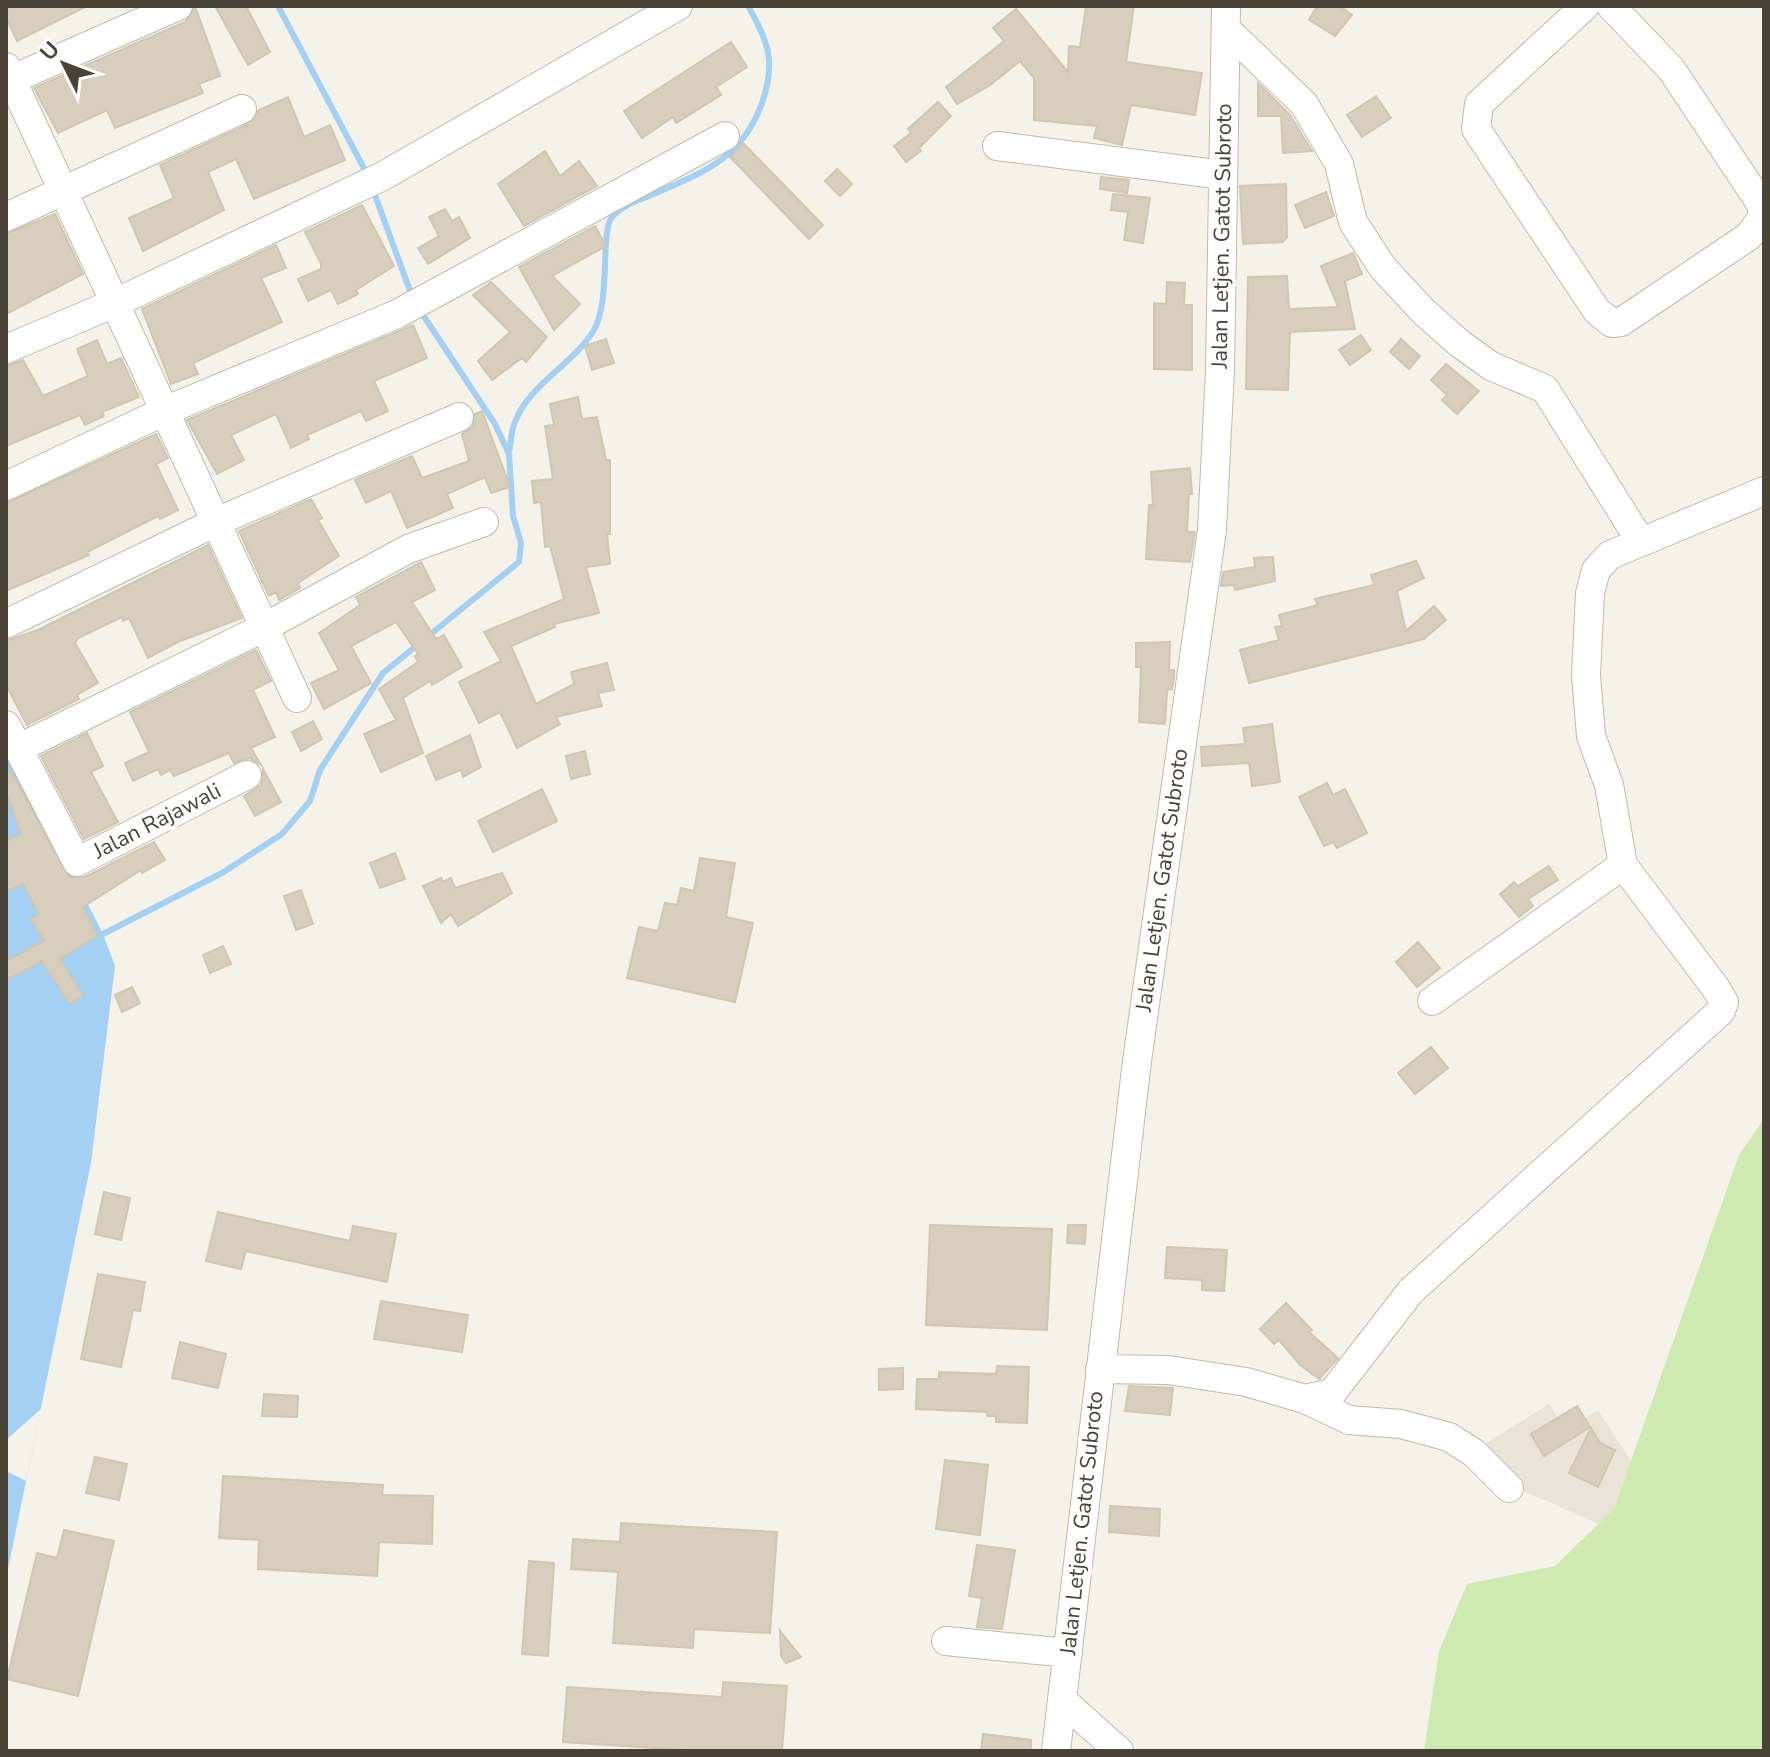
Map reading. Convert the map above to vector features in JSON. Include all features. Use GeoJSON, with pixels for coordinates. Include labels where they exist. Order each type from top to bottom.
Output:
{"type":"FeatureCollection","features":[{"type":"Feature","properties":{"kind":"street"},"geometry":{"type":"LineString","coordinates":[[178,6],[8,76],[167,410],[297,698]]}},
{"type":"Feature","properties":{"kind":"street"},"geometry":{"type":"LineString","coordinates":[[6,349],[115,303],[383,176],[678,6]]}},
{"type":"Feature","properties":{"kind":"street"},"geometry":{"type":"LineString","coordinates":[[1585,6],[1479,104],[1474,120],[1476,129],[1597,311],[1612,323],[1621,322],[1749,236],[1763,216],[1761,204],[1671,69],[1617,8]]}},
{"type":"Feature","properties":{"kind":"street"},"geometry":{"type":"LineString","coordinates":[[1226,17],[1304,104],[1339,164],[1353,222],[1383,268],[1423,311],[1459,343],[1491,366],[1545,389],[1641,542]]}},
{"type":"Feature","properties":{"kind":"street","name":"Jalan Letjen. Gatot Subroto"},"geometry":{"type":"LineString","coordinates":[[1056,1751],[1139,1045],[1212,530],[1226,17]]}},
{"type":"Feature","properties":{"kind":"street"},"geometry":{"type":"LineString","coordinates":[[6,217],[242,109]]}},
{"type":"Feature","properties":{"kind":"street"},"geometry":{"type":"LineString","coordinates":[[6,486],[167,410],[397,314],[725,136]]}},
{"type":"Feature","properties":{"kind":"street"},"geometry":{"type":"LineString","coordinates":[[997,146],[1223,175]]}},
{"type":"Feature","properties":{"kind":"street"},"geometry":{"type":"LineString","coordinates":[[6,624],[216,522],[459,417]]}},
{"type":"Feature","properties":{"kind":"street"},"geometry":{"type":"LineString","coordinates":[[1305,1399],[1332,1393],[1411,1291],[1721,1011],[1724,1002],[1715,987],[1623,865],[1609,785],[1591,736],[1586,675],[1590,593],[1596,570],[1610,555],[1764,491]]}},
{"type":"Feature","properties":{"kind":"street"},"geometry":{"type":"LineString","coordinates":[[12,737],[265,627],[408,549],[484,522]]}},
{"type":"Feature","properties":{"kind":"street","name":"Jalan Rajawali"},"geometry":{"type":"LineString","coordinates":[[12,737],[77,862],[247,775]]}},
{"type":"Feature","properties":{"kind":"street"},"geometry":{"type":"LineString","coordinates":[[1432,1001],[1623,865]]}},
{"type":"Feature","properties":{"kind":"street"},"geometry":{"type":"LineString","coordinates":[[1100,1369],[1168,1370],[1246,1382],[1305,1399],[1349,1420],[1401,1424],[1449,1437],[1474,1453],[1509,1488]]}},
{"type":"Feature","properties":{"kind":"street"},"geometry":{"type":"LineString","coordinates":[[946,1641],[1068,1653]]}},
{"type":"Feature","properties":{"kind":"street"},"geometry":{"type":"LineString","coordinates":[[1062,1700],[1119,1751]]}},
{"type":"Feature","properties":{"kind":"shaded area"},"geometry":{"type":"Polygon","coordinates":[[[1549,1404],[1565,1430],[1598,1410],[1631,1461],[1614,1509],[1599,1524],[1517,1488],[1483,1445],[1549,1404]]]}},
{"type":"Feature","properties":{"kind":"green space"},"geometry":{"type":"Polygon","coordinates":[[[1764,1119],[1764,1751],[1424,1751],[1439,1651],[1467,1584],[1555,1566],[1614,1509],[1739,1155],[1764,1119]]]}},
{"type":"Feature","properties":{"kind":"water"},"geometry":{"type":"Polygon","coordinates":[[[6,744],[103,934],[115,966],[91,1163],[6,1579],[6,744]]]}},
{"type":"Feature","properties":{"kind":"pier"},"geometry":{"type":"Polygon","coordinates":[[[41,1409],[26,1481],[6,1471],[6,1440],[41,1409]]]}},
{"type":"Feature","properties":{"kind":"building"},"geometry":{"type":"Polygon","coordinates":[[[12,6],[87,6],[17,41],[6,18],[6,9],[12,6]]]}},
{"type":"Feature","properties":{"kind":"building"},"geometry":{"type":"Polygon","coordinates":[[[195,6],[220,76],[199,84],[203,93],[115,128],[107,110],[58,133],[34,88],[185,22],[195,6]]]}},
{"type":"Feature","properties":{"kind":"building"},"geometry":{"type":"Polygon","coordinates":[[[215,6],[246,6],[270,52],[248,65],[215,6]]]}},
{"type":"Feature","properties":{"kind":"building"},"geometry":{"type":"Polygon","coordinates":[[[1086,6],[1134,6],[1126,62],[1202,73],[1195,115],[1131,105],[1122,145],[1094,138],[1097,126],[1034,120],[1034,78],[1020,61],[989,86],[957,104],[946,87],[1004,41],[993,28],[1016,9],[1068,72],[1069,46],[1080,47],[1086,6]]]}},
{"type":"Feature","properties":{"kind":"building"},"geometry":{"type":"Polygon","coordinates":[[[1317,6],[1340,6],[1352,15],[1335,36],[1309,20],[1317,6]]]}},
{"type":"Feature","properties":{"kind":"building"},"geometry":{"type":"Polygon","coordinates":[[[731,42],[747,67],[716,87],[721,95],[676,123],[673,117],[642,138],[624,111],[731,42]]]}},
{"type":"Feature","properties":{"kind":"building"},"geometry":{"type":"Polygon","coordinates":[[[1258,83],[1290,115],[1312,151],[1283,153],[1281,116],[1258,116],[1258,83]]]}},
{"type":"Feature","properties":{"kind":"building"},"geometry":{"type":"Polygon","coordinates":[[[1376,96],[1391,118],[1362,137],[1347,115],[1376,96]]]}},
{"type":"Feature","properties":{"kind":"building"},"geometry":{"type":"Polygon","coordinates":[[[288,97],[304,137],[330,125],[345,160],[254,199],[236,159],[208,172],[224,210],[143,251],[129,218],[174,198],[160,165],[249,124],[259,110],[288,97]]]}},
{"type":"Feature","properties":{"kind":"building"},"geometry":{"type":"Polygon","coordinates":[[[938,102],[951,116],[919,148],[921,151],[906,162],[894,146],[911,133],[908,129],[938,102]]]}},
{"type":"Feature","properties":{"kind":"building"},"geometry":{"type":"Polygon","coordinates":[[[743,143],[823,225],[809,239],[730,157],[743,143]]]}},
{"type":"Feature","properties":{"kind":"building"},"geometry":{"type":"Polygon","coordinates":[[[545,151],[560,176],[579,161],[597,186],[524,226],[498,184],[545,151]]]}},
{"type":"Feature","properties":{"kind":"building"},"geometry":{"type":"Polygon","coordinates":[[[837,169],[852,184],[840,196],[825,181],[837,169]]]}},
{"type":"Feature","properties":{"kind":"building"},"geometry":{"type":"Polygon","coordinates":[[[1101,177],[1129,180],[1127,193],[1100,189],[1101,177]]]}},
{"type":"Feature","properties":{"kind":"building"},"geometry":{"type":"Polygon","coordinates":[[[1286,184],[1287,237],[1283,242],[1243,244],[1240,186],[1286,184]]]}},
{"type":"Feature","properties":{"kind":"building"},"geometry":{"type":"Polygon","coordinates":[[[1326,192],[1334,216],[1305,228],[1295,205],[1326,192]]]}},
{"type":"Feature","properties":{"kind":"building"},"geometry":{"type":"Polygon","coordinates":[[[1113,194],[1150,198],[1143,243],[1124,240],[1128,212],[1111,210],[1113,194]]]}},
{"type":"Feature","properties":{"kind":"building"},"geometry":{"type":"Polygon","coordinates":[[[362,205],[394,266],[356,290],[358,294],[338,304],[331,290],[308,301],[298,279],[321,269],[321,264],[305,232],[362,205]]]}},
{"type":"Feature","properties":{"kind":"building"},"geometry":{"type":"Polygon","coordinates":[[[445,209],[452,221],[459,217],[470,238],[428,264],[418,248],[439,236],[429,217],[445,209]]]}},
{"type":"Feature","properties":{"kind":"building"},"geometry":{"type":"Polygon","coordinates":[[[55,214],[83,274],[6,314],[6,234],[55,214]]]}},
{"type":"Feature","properties":{"kind":"building"},"geometry":{"type":"Polygon","coordinates":[[[595,226],[606,246],[552,276],[580,304],[554,330],[519,267],[595,226]]]}},
{"type":"Feature","properties":{"kind":"building"},"geometry":{"type":"Polygon","coordinates":[[[276,245],[286,268],[261,278],[282,322],[193,363],[198,374],[171,384],[142,309],[276,245]]]}},
{"type":"Feature","properties":{"kind":"building"},"geometry":{"type":"Polygon","coordinates":[[[1353,253],[1362,274],[1345,281],[1355,329],[1290,332],[1288,390],[1246,389],[1248,277],[1287,276],[1289,309],[1338,307],[1321,266],[1353,253]]]}},
{"type":"Feature","properties":{"kind":"building"},"geometry":{"type":"Polygon","coordinates":[[[491,282],[547,337],[526,362],[522,358],[492,380],[478,361],[510,332],[473,295],[491,282]]]}},
{"type":"Feature","properties":{"kind":"building"},"geometry":{"type":"Polygon","coordinates":[[[1167,282],[1185,283],[1184,305],[1192,305],[1192,370],[1154,369],[1154,303],[1166,304],[1167,282]]]}},
{"type":"Feature","properties":{"kind":"building"},"geometry":{"type":"Polygon","coordinates":[[[413,325],[427,358],[374,381],[388,411],[366,421],[361,411],[307,435],[309,439],[291,448],[276,414],[231,435],[244,460],[217,474],[187,420],[413,325]]]}},
{"type":"Feature","properties":{"kind":"building"},"geometry":{"type":"Polygon","coordinates":[[[1361,335],[1371,350],[1350,365],[1339,350],[1361,335]]]}},
{"type":"Feature","properties":{"kind":"building"},"geometry":{"type":"Polygon","coordinates":[[[606,339],[614,363],[592,370],[585,346],[606,339]]]}},
{"type":"Feature","properties":{"kind":"building"},"geometry":{"type":"Polygon","coordinates":[[[1401,339],[1420,356],[1409,369],[1390,352],[1401,339]]]}},
{"type":"Feature","properties":{"kind":"building"},"geometry":{"type":"Polygon","coordinates":[[[97,340],[107,364],[121,358],[139,397],[102,412],[104,416],[85,425],[80,415],[6,446],[6,366],[23,360],[43,396],[88,376],[77,349],[97,340]]]}},
{"type":"Feature","properties":{"kind":"building"},"geometry":{"type":"Polygon","coordinates":[[[1446,364],[1479,391],[1457,414],[1442,400],[1447,395],[1431,380],[1446,364]]]}},
{"type":"Feature","properties":{"kind":"building"},"geometry":{"type":"Polygon","coordinates":[[[578,397],[582,419],[597,417],[606,460],[610,460],[610,534],[607,534],[610,564],[586,567],[599,613],[554,624],[555,627],[511,646],[536,704],[574,684],[571,672],[607,663],[614,690],[598,693],[602,706],[556,717],[560,724],[517,748],[500,712],[479,723],[459,682],[501,661],[484,632],[564,599],[550,546],[545,547],[541,502],[534,503],[532,481],[553,479],[545,426],[554,425],[550,404],[578,397]]]}},
{"type":"Feature","properties":{"kind":"building"},"geometry":{"type":"Polygon","coordinates":[[[482,411],[510,487],[491,493],[485,477],[447,494],[453,508],[407,528],[391,491],[366,503],[355,480],[412,456],[422,478],[469,461],[462,434],[473,426],[475,414],[482,411]]]}},
{"type":"Feature","properties":{"kind":"building"},"geometry":{"type":"Polygon","coordinates":[[[156,434],[168,458],[156,464],[178,510],[160,519],[158,516],[87,552],[89,555],[6,591],[6,503],[156,434]]]}},
{"type":"Feature","properties":{"kind":"building"},"geometry":{"type":"Polygon","coordinates":[[[1190,468],[1192,494],[1189,494],[1187,532],[1195,532],[1190,562],[1146,559],[1149,505],[1153,505],[1151,472],[1190,468]]]}},
{"type":"Feature","properties":{"kind":"building"},"geometry":{"type":"Polygon","coordinates":[[[311,499],[322,518],[318,520],[339,556],[298,583],[300,588],[279,600],[276,592],[269,596],[239,531],[311,499]]]}},
{"type":"Feature","properties":{"kind":"building"},"geometry":{"type":"Polygon","coordinates":[[[208,545],[242,618],[180,641],[148,658],[129,618],[123,621],[122,617],[78,638],[75,643],[98,683],[77,695],[79,699],[27,725],[6,685],[6,641],[38,630],[208,545]]]}},
{"type":"Feature","properties":{"kind":"building"},"geometry":{"type":"Polygon","coordinates":[[[1273,557],[1275,581],[1235,590],[1234,585],[1221,586],[1223,572],[1255,567],[1254,558],[1273,557]]]}},
{"type":"Feature","properties":{"kind":"building"},"geometry":{"type":"Polygon","coordinates":[[[1416,561],[1424,578],[1397,591],[1406,631],[1434,606],[1446,620],[1424,639],[1249,683],[1240,650],[1279,640],[1275,627],[1282,626],[1279,615],[1318,605],[1315,599],[1374,585],[1371,575],[1416,561]]]}},
{"type":"Feature","properties":{"kind":"building"},"geometry":{"type":"Polygon","coordinates":[[[421,562],[435,590],[412,602],[436,639],[444,635],[462,667],[432,685],[430,681],[403,698],[423,753],[381,772],[364,734],[396,720],[379,689],[418,662],[415,656],[418,654],[396,622],[351,646],[371,683],[324,709],[311,683],[339,670],[319,633],[360,605],[356,597],[421,562]]]}},
{"type":"Feature","properties":{"kind":"building"},"geometry":{"type":"Polygon","coordinates":[[[1170,642],[1169,670],[1174,670],[1174,678],[1172,689],[1167,690],[1165,724],[1139,722],[1141,667],[1136,667],[1136,643],[1170,642]]]}},
{"type":"Feature","properties":{"kind":"building"},"geometry":{"type":"Polygon","coordinates":[[[256,650],[271,681],[253,690],[275,737],[251,748],[261,765],[249,758],[234,763],[229,753],[174,776],[170,770],[161,775],[158,769],[133,781],[125,763],[149,752],[130,712],[256,650]]]}},
{"type":"Feature","properties":{"kind":"building"},"geometry":{"type":"Polygon","coordinates":[[[313,721],[322,739],[301,751],[292,732],[313,721]]]}},
{"type":"Feature","properties":{"kind":"building"},"geometry":{"type":"Polygon","coordinates":[[[1272,724],[1280,782],[1252,786],[1249,763],[1202,766],[1201,747],[1245,744],[1243,728],[1272,724]]]}},
{"type":"Feature","properties":{"kind":"building"},"geometry":{"type":"Polygon","coordinates":[[[87,733],[103,766],[91,772],[118,822],[84,839],[41,756],[87,733]]]}},
{"type":"Feature","properties":{"kind":"building"},"geometry":{"type":"Polygon","coordinates":[[[470,735],[481,767],[463,777],[461,770],[436,780],[426,756],[470,735]]]}},
{"type":"Feature","properties":{"kind":"building"},"geometry":{"type":"Polygon","coordinates":[[[585,751],[590,774],[571,779],[566,756],[585,751]]]}},
{"type":"Feature","properties":{"kind":"building"},"geometry":{"type":"Polygon","coordinates":[[[263,769],[281,802],[255,816],[244,796],[261,785],[263,769]]]}},
{"type":"Feature","properties":{"kind":"building"},"geometry":{"type":"Polygon","coordinates":[[[11,772],[69,877],[85,877],[154,842],[165,860],[142,873],[141,870],[83,907],[97,936],[60,959],[83,995],[70,1004],[42,961],[6,980],[6,961],[44,941],[31,919],[39,914],[23,884],[6,891],[6,841],[21,834],[6,791],[6,775],[11,772]]]}},
{"type":"Feature","properties":{"kind":"building"},"geometry":{"type":"Polygon","coordinates":[[[1327,783],[1333,795],[1345,789],[1367,833],[1337,848],[1333,842],[1324,846],[1299,797],[1327,783]]]}},
{"type":"Feature","properties":{"kind":"building"},"geometry":{"type":"Polygon","coordinates":[[[542,789],[557,821],[493,852],[478,821],[542,789]]]}},
{"type":"Feature","properties":{"kind":"building"},"geometry":{"type":"Polygon","coordinates":[[[395,853],[405,879],[380,888],[370,863],[395,853]]]}},
{"type":"Feature","properties":{"kind":"building"},"geometry":{"type":"Polygon","coordinates":[[[700,858],[735,863],[726,917],[753,923],[735,1002],[627,978],[639,927],[658,931],[665,903],[677,905],[681,888],[694,891],[700,858]]]}},
{"type":"Feature","properties":{"kind":"building"},"geometry":{"type":"Polygon","coordinates":[[[1549,866],[1558,880],[1528,899],[1533,906],[1519,917],[1500,894],[1514,882],[1518,886],[1549,866]]]}},
{"type":"Feature","properties":{"kind":"building"},"geometry":{"type":"Polygon","coordinates":[[[502,873],[512,893],[458,926],[451,914],[441,923],[423,886],[441,878],[443,882],[451,878],[455,888],[502,873]]]}},
{"type":"Feature","properties":{"kind":"building"},"geometry":{"type":"Polygon","coordinates":[[[301,890],[313,924],[296,930],[284,896],[301,890]]]}},
{"type":"Feature","properties":{"kind":"building"},"geometry":{"type":"Polygon","coordinates":[[[1418,942],[1440,968],[1417,987],[1396,962],[1418,942]]]}},
{"type":"Feature","properties":{"kind":"building"},"geometry":{"type":"Polygon","coordinates":[[[223,946],[231,964],[210,973],[203,955],[223,946]]]}},
{"type":"Feature","properties":{"kind":"building"},"geometry":{"type":"Polygon","coordinates":[[[132,987],[140,1003],[122,1012],[115,995],[132,987]]]}},
{"type":"Feature","properties":{"kind":"building"},"geometry":{"type":"Polygon","coordinates":[[[1431,1047],[1448,1068],[1415,1094],[1398,1073],[1431,1047]]]}},
{"type":"Feature","properties":{"kind":"building"},"geometry":{"type":"Polygon","coordinates":[[[104,1192],[130,1198],[121,1240],[95,1234],[104,1192]]]}},
{"type":"Feature","properties":{"kind":"building"},"geometry":{"type":"Polygon","coordinates":[[[218,1212],[350,1241],[353,1226],[396,1234],[387,1282],[246,1251],[241,1269],[206,1261],[218,1212]]]}},
{"type":"Feature","properties":{"kind":"building"},"geometry":{"type":"Polygon","coordinates":[[[930,1225],[1052,1229],[1047,1330],[926,1325],[930,1225]]]}},
{"type":"Feature","properties":{"kind":"building"},"geometry":{"type":"Polygon","coordinates":[[[1068,1225],[1086,1225],[1085,1244],[1067,1243],[1068,1225]]]}},
{"type":"Feature","properties":{"kind":"building"},"geometry":{"type":"Polygon","coordinates":[[[1167,1247],[1227,1250],[1224,1291],[1202,1290],[1202,1280],[1165,1278],[1167,1247]]]}},
{"type":"Feature","properties":{"kind":"building"},"geometry":{"type":"Polygon","coordinates":[[[98,1274],[145,1282],[140,1311],[133,1310],[121,1367],[81,1359],[98,1274]]]}},
{"type":"Feature","properties":{"kind":"building"},"geometry":{"type":"Polygon","coordinates":[[[381,1301],[468,1315],[462,1352],[374,1339],[381,1301]]]}},
{"type":"Feature","properties":{"kind":"building"},"geometry":{"type":"Polygon","coordinates":[[[1286,1303],[1312,1330],[1309,1332],[1338,1358],[1319,1379],[1300,1365],[1279,1340],[1274,1344],[1260,1329],[1286,1303]]]}},
{"type":"Feature","properties":{"kind":"building"},"geometry":{"type":"Polygon","coordinates":[[[180,1342],[226,1354],[218,1388],[172,1378],[180,1342]]]}},
{"type":"Feature","properties":{"kind":"building"},"geometry":{"type":"Polygon","coordinates":[[[997,1366],[1029,1367],[1027,1423],[996,1422],[996,1416],[987,1416],[987,1412],[916,1409],[917,1379],[939,1379],[939,1372],[996,1374],[997,1366]]]}},
{"type":"Feature","properties":{"kind":"building"},"geometry":{"type":"Polygon","coordinates":[[[903,1368],[903,1389],[879,1390],[879,1369],[903,1368]]]}},
{"type":"Feature","properties":{"kind":"building"},"geometry":{"type":"Polygon","coordinates":[[[1129,1386],[1173,1388],[1170,1415],[1125,1411],[1129,1386]]]}},
{"type":"Feature","properties":{"kind":"building"},"geometry":{"type":"Polygon","coordinates":[[[264,1394],[298,1396],[297,1417],[262,1416],[264,1394]]]}},
{"type":"Feature","properties":{"kind":"building"},"geometry":{"type":"Polygon","coordinates":[[[1577,1406],[1590,1427],[1544,1456],[1531,1434],[1577,1406]]]}},
{"type":"Feature","properties":{"kind":"building"},"geometry":{"type":"Polygon","coordinates":[[[1591,1428],[1600,1443],[1615,1450],[1598,1487],[1569,1473],[1591,1428]]]}},
{"type":"Feature","properties":{"kind":"building"},"geometry":{"type":"Polygon","coordinates":[[[95,1457],[127,1464],[119,1500],[86,1493],[95,1457]]]}},
{"type":"Feature","properties":{"kind":"building"},"geometry":{"type":"Polygon","coordinates":[[[945,1460],[988,1465],[980,1535],[936,1529],[945,1460]]]}},
{"type":"Feature","properties":{"kind":"building"},"geometry":{"type":"Polygon","coordinates":[[[223,1476],[383,1485],[382,1495],[433,1496],[432,1544],[379,1542],[377,1576],[258,1569],[259,1540],[219,1538],[223,1476]]]}},
{"type":"Feature","properties":{"kind":"building"},"geometry":{"type":"Polygon","coordinates":[[[1110,1506],[1160,1509],[1159,1536],[1109,1532],[1110,1506]]]}},
{"type":"Feature","properties":{"kind":"building"},"geometry":{"type":"Polygon","coordinates":[[[621,1523],[777,1532],[770,1633],[694,1629],[693,1648],[613,1643],[618,1572],[571,1569],[573,1539],[620,1542],[621,1523]]]}},
{"type":"Feature","properties":{"kind":"building"},"geometry":{"type":"Polygon","coordinates":[[[64,1530],[114,1541],[78,1696],[7,1679],[37,1553],[57,1558],[64,1530]]]}},
{"type":"Feature","properties":{"kind":"building"},"geometry":{"type":"Polygon","coordinates":[[[977,1545],[1015,1550],[1002,1629],[977,1627],[982,1598],[969,1596],[977,1545]]]}},
{"type":"Feature","properties":{"kind":"building"},"geometry":{"type":"Polygon","coordinates":[[[529,1561],[554,1563],[548,1656],[522,1654],[529,1561]]]}},
{"type":"Feature","properties":{"kind":"building"},"geometry":{"type":"Polygon","coordinates":[[[780,1631],[801,1657],[786,1663],[781,1656],[780,1631]]]}},
{"type":"Feature","properties":{"kind":"building"},"geometry":{"type":"Polygon","coordinates":[[[723,1682],[787,1686],[782,1751],[702,1751],[563,1742],[567,1687],[722,1697],[723,1682]]]}},
{"type":"Feature","properties":{"kind":"building"},"geometry":{"type":"Polygon","coordinates":[[[983,1734],[1031,1740],[1031,1751],[981,1751],[983,1734]]]}},
{"type":"Feature","properties":{"kind":"waterway"},"geometry":{"type":"LineString","coordinates":[[278,6],[368,176]]}},
{"type":"Feature","properties":{"kind":"waterway"},"geometry":{"type":"LineString","coordinates":[[509,452],[514,426],[530,396],[594,330],[602,302],[608,225],[612,217],[629,204],[717,163],[743,139],[753,123],[766,89],[769,64],[765,42],[748,6]]}},
{"type":"Feature","properties":{"kind":"waterway"},"geometry":{"type":"LineString","coordinates":[[373,190],[412,296]]}},
{"type":"Feature","properties":{"kind":"waterway"},"geometry":{"type":"LineString","coordinates":[[103,934],[222,873],[282,834],[310,801],[320,770],[383,673],[519,562],[521,543],[513,516],[509,454],[495,424],[419,309]]}}]}
